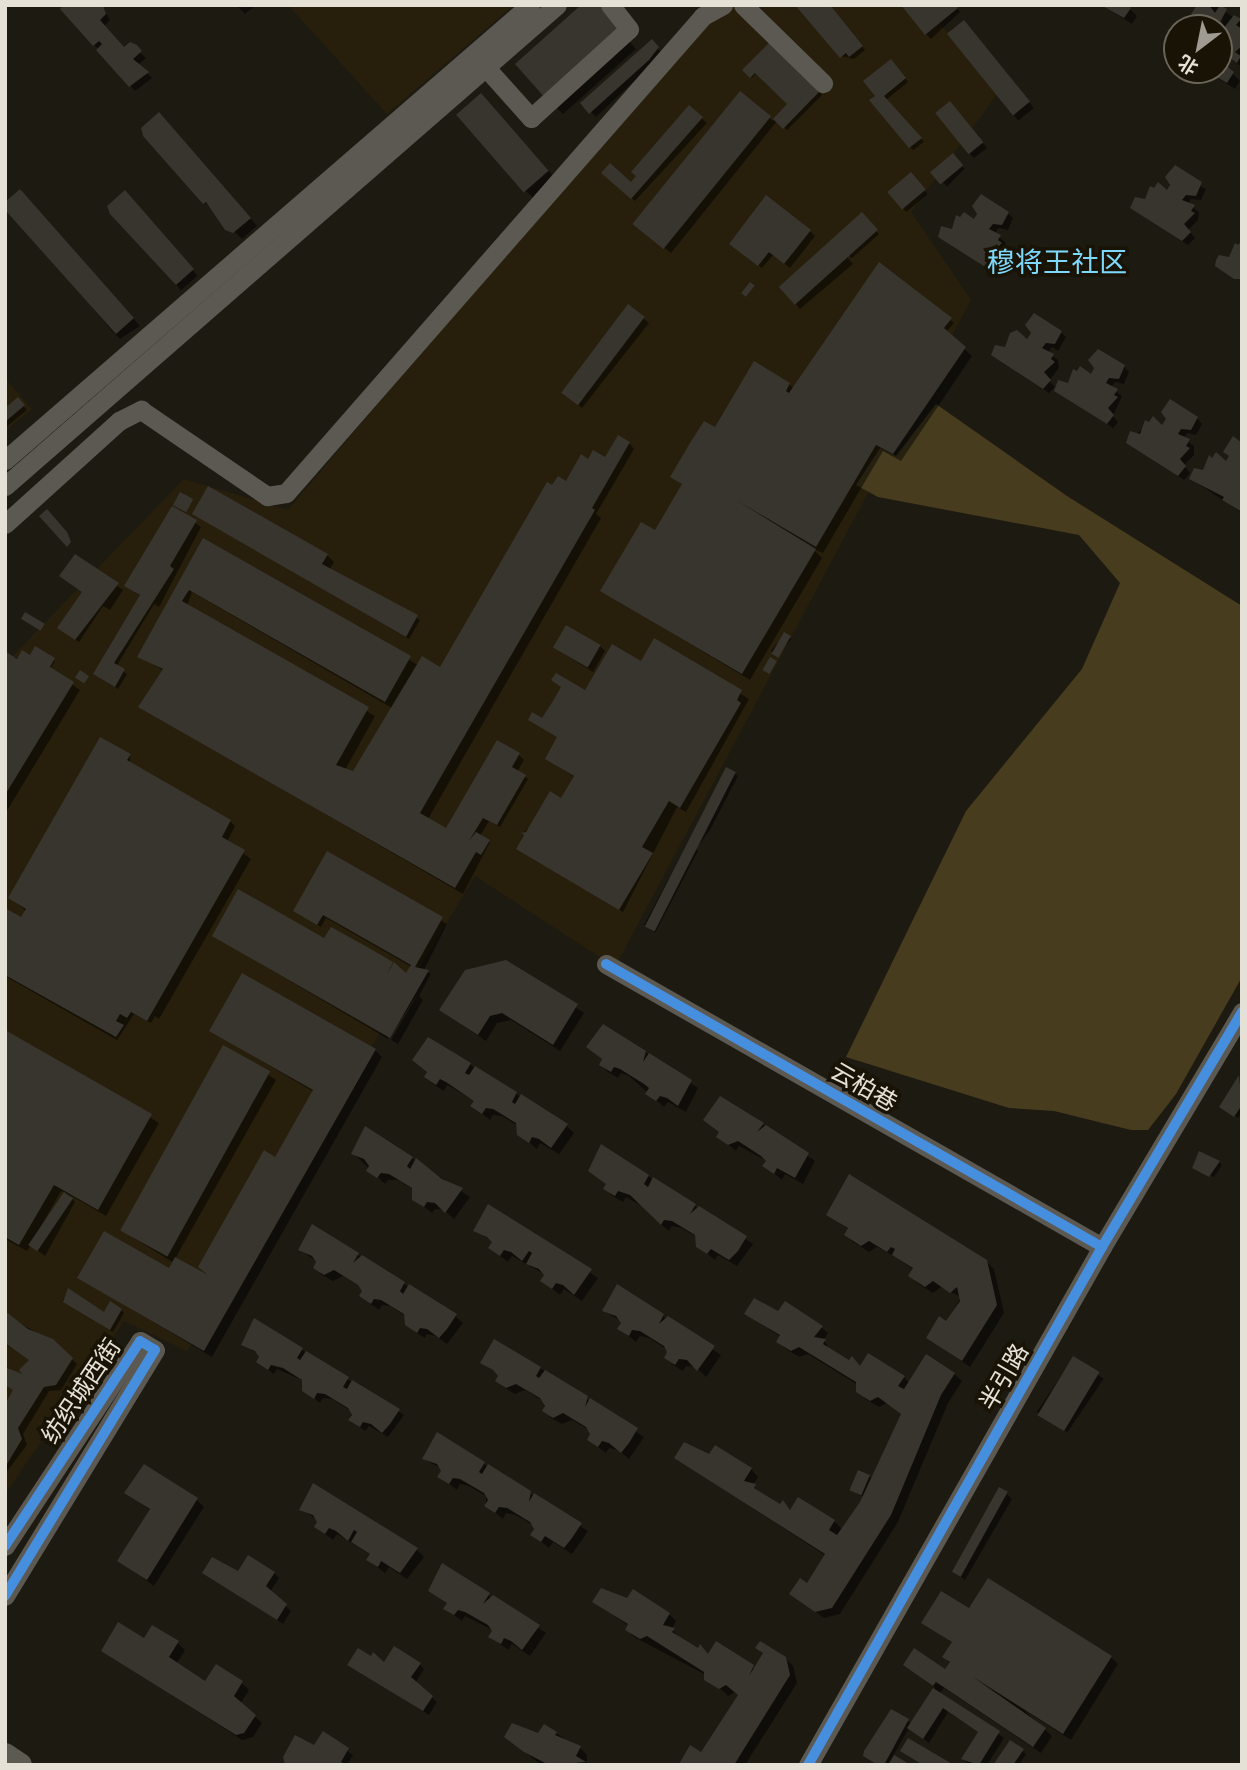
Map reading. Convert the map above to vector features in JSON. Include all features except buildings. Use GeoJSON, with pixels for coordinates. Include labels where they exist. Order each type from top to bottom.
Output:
{"type":"FeatureCollection","features":[{"type":"Feature","properties":{"kind":"main road"},"geometry":{"type":"LineString","coordinates":[[5,1755],[20,1765]]}},
{"type":"Feature","properties":{"kind":"street"},"geometry":{"type":"LineString","coordinates":[[5,486],[480,60],[530,5]]}},
{"type":"Feature","properties":{"kind":"street"},"geometry":{"type":"LineString","coordinates":[[5,460],[480,60],[557,5]]}},
{"type":"Feature","properties":{"kind":"street"},"geometry":{"type":"LineString","coordinates":[[480,60],[531,118],[629,29],[610,5]]}},
{"type":"Feature","properties":{"kind":"street"},"geometry":{"type":"LineString","coordinates":[[5,524],[119,421],[141,410],[267,496],[286,494],[703,16],[723,5]]}},
{"type":"Feature","properties":{"kind":"street"},"geometry":{"type":"LineString","coordinates":[[743,5],[823,83]]}},
{"type":"Feature","properties":{"kind":"street","name":"云柏巷"},"geometry":{"type":"LineString","coordinates":[[606,964],[1102,1247]]}},
{"type":"Feature","properties":{"kind":"street","name":"半引路"},"geometry":{"type":"LineString","coordinates":[[808,1765],[1102,1247],[1242,1012]]}},
{"type":"Feature","properties":{"kind":"street","name":"纺织城西街"},"geometry":{"type":"LineString","coordinates":[[5,1546],[140,1341],[155,1350],[5,1596]]}},
{"type":"Feature","properties":{"kind":"shaded area"},"geometry":{"type":"Polygon","coordinates":[[[288,5],[514,5],[387,114],[288,5]]]}},
{"type":"Feature","properties":{"kind":"shaded area"},"geometry":{"type":"Polygon","coordinates":[[[715,5],[923,5],[1000,90],[911,212],[971,300],[615,967],[475,876],[187,1351],[124,1321],[5,1494],[5,664],[184,479],[288,510],[715,5]]]}},
{"type":"Feature","properties":{"kind":"shaded area"},"geometry":{"type":"Polygon","coordinates":[[[5,378],[32,409],[5,431],[5,378]]]}},
{"type":"Feature","properties":{"kind":"shaded area"},"geometry":{"type":"Polygon","coordinates":[[[936,404],[1067,496],[1242,606],[1242,977],[1176,1094],[1148,1130],[1131,1130],[1054,1111],[1009,1108],[846,1057],[966,811],[1082,669],[1120,583],[1079,535],[878,497],[856,485],[880,448],[896,456],[936,404]]]}},
{"type":"Feature","properties":{"kind":"cycle path"},"geometry":{"type":"LineString","coordinates":[[606,964],[1102,1247]]}},
{"type":"Feature","properties":{"kind":"cycle path"},"geometry":{"type":"LineString","coordinates":[[808,1765],[1102,1247],[1242,1012]]}},
{"type":"Feature","properties":{"kind":"cycle path"},"geometry":{"type":"LineString","coordinates":[[5,1546],[140,1341],[155,1350],[5,1596]]}},
{"type":"Feature","properties":{"kind":"district","name":"穆将王社区"},"geometry":{"type":"Point","coordinates":[1057,262]}}]}
